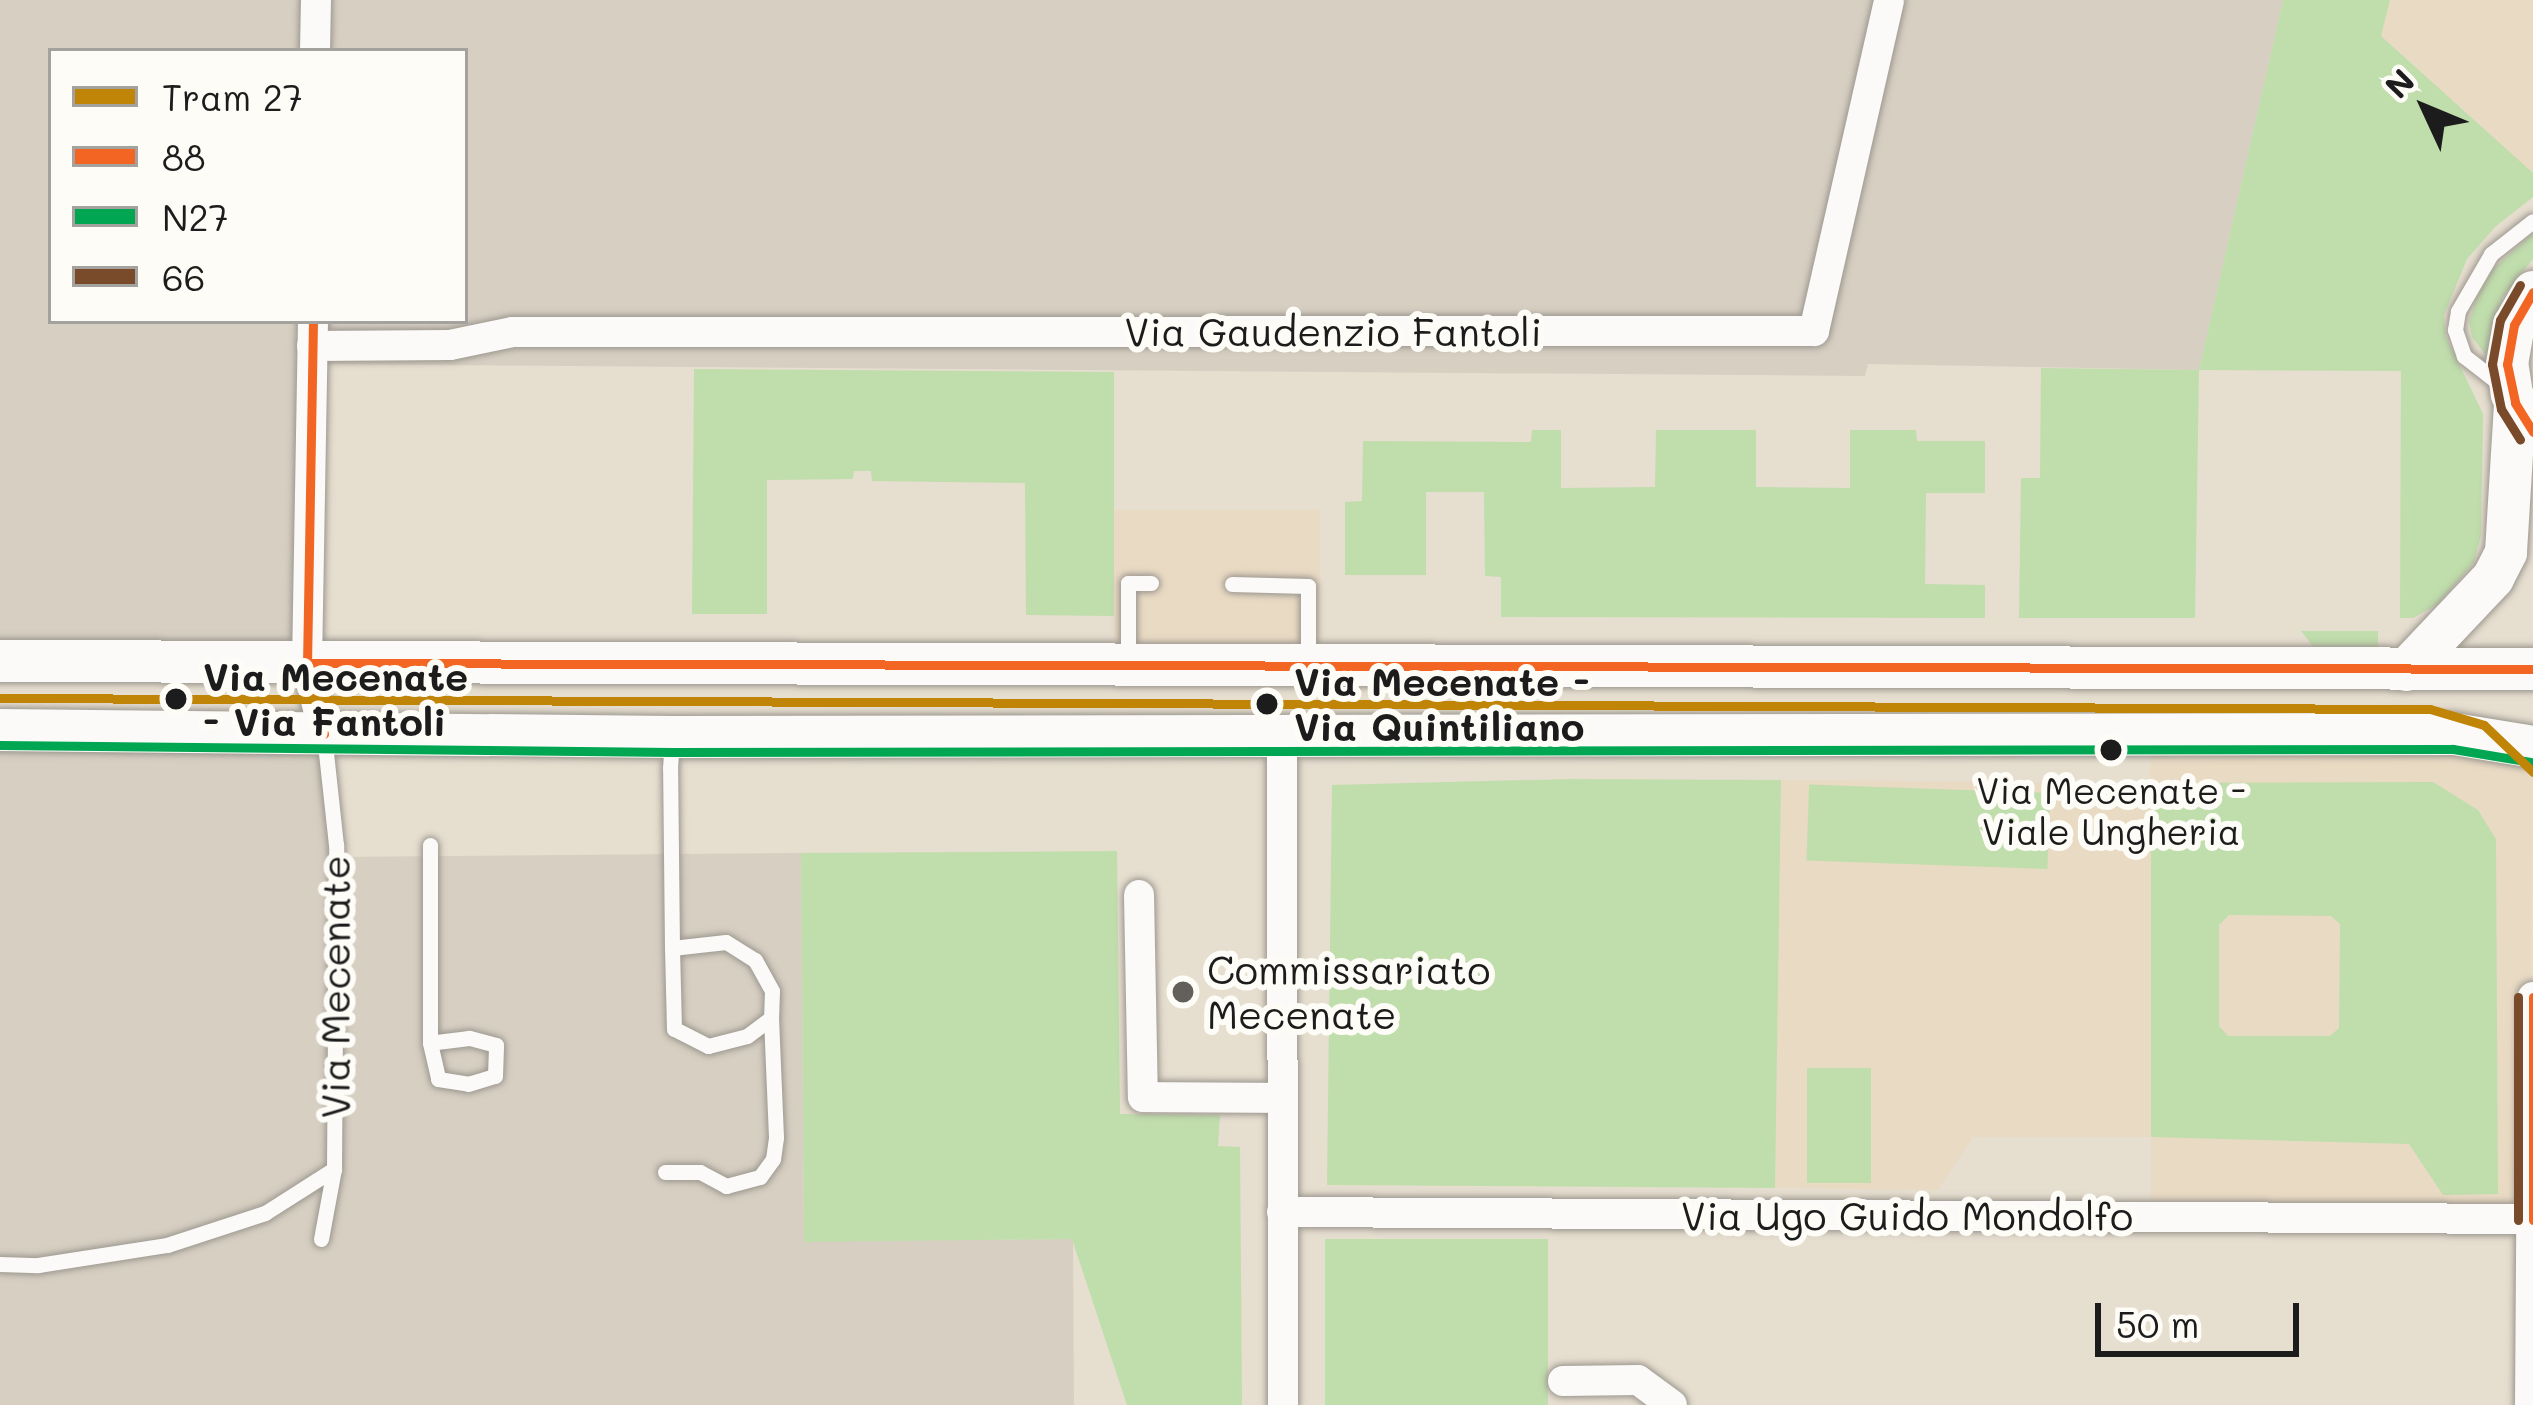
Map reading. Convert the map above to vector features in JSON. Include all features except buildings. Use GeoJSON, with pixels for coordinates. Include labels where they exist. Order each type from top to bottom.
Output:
{"type":"FeatureCollection","features":[{"type":"Feature","properties":{"kind":"main road"},"geometry":{"type":"LineString","coordinates":[[2406,670],[2492,578],[2506,552],[2520,410],[2510,338],[2533,292]]}},
{"type":"Feature","properties":{"kind":"main road"},"geometry":{"type":"LineString","coordinates":[[0,662],[2533,669]]}},
{"type":"Feature","properties":{"kind":"main road"},"geometry":{"type":"LineString","coordinates":[[0,730],[672,737],[2454,734],[2533,747]]}},
{"type":"Feature","properties":{"kind":"street"},"geometry":{"type":"LineString","coordinates":[[315,48],[316,0]]}},
{"type":"Feature","properties":{"kind":"street","name":"Via Gaudenzio Fantoli"},"geometry":{"type":"LineString","coordinates":[[307,663],[312,333],[450,345],[513,332],[1814,331],[1889,0]]}},
{"type":"Feature","properties":{"kind":"street","name":"Via Gaudenzio Fantoli"},"geometry":{"type":"LineString","coordinates":[[468,322],[513,332]]}},
{"type":"Feature","properties":{"kind":"street","name":"Via Mecenate"},"geometry":{"type":"LineString","coordinates":[[307,663],[324,734]]}},
{"type":"Feature","properties":{"kind":"street"},"geometry":{"type":"LineString","coordinates":[[1282,734],[1283,1405]]}},
{"type":"Feature","properties":{"kind":"street"},"geometry":{"type":"LineString","coordinates":[[1139,895],[1143,1097],[1282,1098]]}},
{"type":"Feature","properties":{"kind":"street"},"geometry":{"type":"LineString","coordinates":[[2530,1405],[2533,997]]}},
{"type":"Feature","properties":{"kind":"street","name":"Via Ugo Guido Mondolfo"},"geometry":{"type":"LineString","coordinates":[[1282,1211],[2533,1220]]}},
{"type":"Feature","properties":{"kind":"street"},"geometry":{"type":"LineString","coordinates":[[1563,1381],[1637,1381],[1672,1405]]}},
{"type":"Feature","properties":{"kind":"lane"},"geometry":{"type":"LineString","coordinates":[[2520,410],[2464,356],[2456,330],[2466,290],[2479,268],[2533,221]]}},
{"type":"Feature","properties":{"kind":"lane"},"geometry":{"type":"LineString","coordinates":[[1128,663],[1128,583],[1151,583]]}},
{"type":"Feature","properties":{"kind":"lane"},"geometry":{"type":"LineString","coordinates":[[1232,584],[1308,586],[1308,663]]}},
{"type":"Feature","properties":{"kind":"lane","name":"Via Mecenate"},"geometry":{"type":"LineString","coordinates":[[321,1239],[334,1169],[336,844],[324,734]]}},
{"type":"Feature","properties":{"kind":"lane"},"geometry":{"type":"LineString","coordinates":[[672,737],[674,1029],[708,1046],[747,1036],[771,1018]]}},
{"type":"Feature","properties":{"kind":"lane"},"geometry":{"type":"LineString","coordinates":[[430,845],[430,1043],[438,1079],[468,1084],[495,1076],[496,1045],[469,1038],[430,1043]]}},
{"type":"Feature","properties":{"kind":"lane"},"geometry":{"type":"LineString","coordinates":[[664,1172],[700,1172],[725,1186],[760,1178],[773,1159],[776,1137],[772,991],[755,960],[726,943],[672,948]]}},
{"type":"Feature","properties":{"kind":"lane"},"geometry":{"type":"LineString","coordinates":[[0,1264],[38,1265],[167,1245],[265,1213],[334,1169]]}},
{"type":"Feature","properties":{"kind":"shaded area"},"geometry":{"type":"Polygon","coordinates":[[[0,0],[2283,0],[2199,370],[1868,364],[1865,376],[312,364],[307,663],[0,661],[0,0]]]}},
{"type":"Feature","properties":{"kind":"shaded area"},"geometry":{"type":"Polygon","coordinates":[[[2390,0],[2533,0],[2533,173],[2381,36],[2390,0]]]}},
{"type":"Feature","properties":{"kind":"shaded area"},"geometry":{"type":"Polygon","coordinates":[[[1114,510],[1320,510],[1320,662],[1114,662],[1114,510]]]}},
{"type":"Feature","properties":{"kind":"shaded area"},"geometry":{"type":"Polygon","coordinates":[[[0,730],[324,734],[337,857],[801,853],[804,1241],[1073,1239],[1074,1405],[0,1405],[0,730]]]}},
{"type":"Feature","properties":{"kind":"shaded area"},"geometry":{"type":"Polygon","coordinates":[[[2151,737],[2533,750],[2530,1216],[2151,1213],[2151,1137],[1973,1137],[1938,1190],[1775,1188],[1781,780],[2150,783],[2151,737]]]}},
{"type":"Feature","properties":{"kind":"green space"},"geometry":{"type":"Polygon","coordinates":[[[2283,0],[2390,0],[2381,36],[2533,173],[2533,197],[2495,227],[2467,259],[2444,315],[2446,337],[2483,414],[2481,536],[2474,562],[2438,604],[2413,618],[2400,618],[2401,371],[2199,370],[2283,0]]]}},
{"type":"Feature","properties":{"kind":"green space"},"geometry":{"type":"Polygon","coordinates":[[[2533,233],[2533,259],[2502,298],[2488,358],[2472,337],[2469,321],[2477,297],[2493,269],[2533,233]]]}},
{"type":"Feature","properties":{"kind":"green space"},"geometry":{"type":"Polygon","coordinates":[[[2041,368],[2199,370],[2195,618],[2019,618],[2021,478],[2040,478],[2041,368]]]}},
{"type":"Feature","properties":{"kind":"green space"},"geometry":{"type":"Polygon","coordinates":[[[694,369],[1114,372],[1114,616],[1026,615],[1025,483],[872,481],[871,471],[854,471],[853,479],[767,480],[767,614],[692,614],[694,369]]]}},
{"type":"Feature","properties":{"kind":"green space"},"geometry":{"type":"Polygon","coordinates":[[[1532,430],[1561,430],[1561,488],[1655,487],[1656,430],[1756,430],[1756,487],[1850,488],[1850,430],[1916,430],[1917,441],[1985,441],[1985,493],[1926,493],[1925,584],[1985,585],[1985,618],[1501,617],[1501,577],[1485,576],[1484,492],[1426,492],[1426,575],[1345,575],[1345,502],[1362,501],[1363,441],[1531,442],[1532,430]]]}},
{"type":"Feature","properties":{"kind":"green space"},"geometry":{"type":"Polygon","coordinates":[[[2301,631],[2378,631],[2378,648],[2315,649],[2301,631]]]}},
{"type":"Feature","properties":{"kind":"green space"},"geometry":{"type":"Polygon","coordinates":[[[1781,780],[1775,1188],[1327,1185],[1332,785],[1781,780]]]}},
{"type":"Feature","properties":{"kind":"green space"},"geometry":{"type":"Polygon","coordinates":[[[2433,782],[2478,810],[2496,839],[2498,1194],[2443,1195],[2409,1144],[2151,1137],[2151,783],[2433,782]],[[2229,915],[2219,925],[2219,1026],[2228,1036],[2330,1036],[2339,1028],[2340,924],[2331,916],[2229,915]]]}},
{"type":"Feature","properties":{"kind":"green space"},"geometry":{"type":"Polygon","coordinates":[[[1809,785],[2050,793],[2047,869],[1806,861],[1809,785]]]}},
{"type":"Feature","properties":{"kind":"green space"},"geometry":{"type":"Polygon","coordinates":[[[1117,851],[1120,1114],[1220,1115],[1218,1146],[1240,1147],[1242,1405],[1127,1405],[1072,1239],[804,1242],[801,853],[1117,851]]]}},
{"type":"Feature","properties":{"kind":"green space"},"geometry":{"type":"Polygon","coordinates":[[[1807,1068],[1871,1068],[1871,1183],[1807,1183],[1807,1068]]]}},
{"type":"Feature","properties":{"kind":"green space"},"geometry":{"type":"Polygon","coordinates":[[[1325,1239],[1548,1239],[1548,1405],[1325,1405],[1325,1239]]]}},
{"type":"Feature","properties":{"kind":"tram line","name":"27"},"geometry":{"type":"LineString","coordinates":[[0,698],[2430,709],[2484,725],[2533,772]]}},
{"type":"Feature","properties":{"kind":"transit line","name":"66"},"geometry":{"type":"LineString","coordinates":[[2520,285],[2500,320],[2492,364],[2501,409],[2520,440]]}},
{"type":"Feature","properties":{"kind":"transit line","name":"88"},"geometry":{"type":"LineString","coordinates":[[2533,292],[2514,325],[2507,364],[2515,403],[2533,432]]}},
{"type":"Feature","properties":{"kind":"transit line","name":"88"},"geometry":{"type":"LineString","coordinates":[[313,324],[307,663],[324,734]]}},
{"type":"Feature","properties":{"kind":"transit line","name":"88"},"geometry":{"type":"LineString","coordinates":[[307,663],[2533,669]]}},
{"type":"Feature","properties":{"kind":"transit line","name":"N27"},"geometry":{"type":"LineString","coordinates":[[0,745],[672,752],[2453,749],[2531,762]]}},
{"type":"Feature","properties":{"kind":"transit line","name":"66"},"geometry":{"type":"LineString","coordinates":[[2518,997],[2518,1220]]}},
{"type":"Feature","properties":{"kind":"transit line","name":"88"},"geometry":{"type":"LineString","coordinates":[[2533,997],[2533,1220]]}},
{"type":"Feature","properties":{"kind":"place","name":"Via Mecenate - Via Fantoli"},"geometry":{"type":"Point","coordinates":[176,699]}},
{"type":"Feature","properties":{"kind":"place","name":"Via Mecenate - Via Quintiliano"},"geometry":{"type":"Point","coordinates":[1267,704]}},
{"type":"Feature","properties":{"kind":"place","name":"Via Mecenate - Viale Ungheria"},"geometry":{"type":"Point","coordinates":[2111,750]}},
{"type":"Feature","properties":{"kind":"place","name":"Commissariato Mecenate"},"geometry":{"type":"Point","coordinates":[1183,992]}}]}
